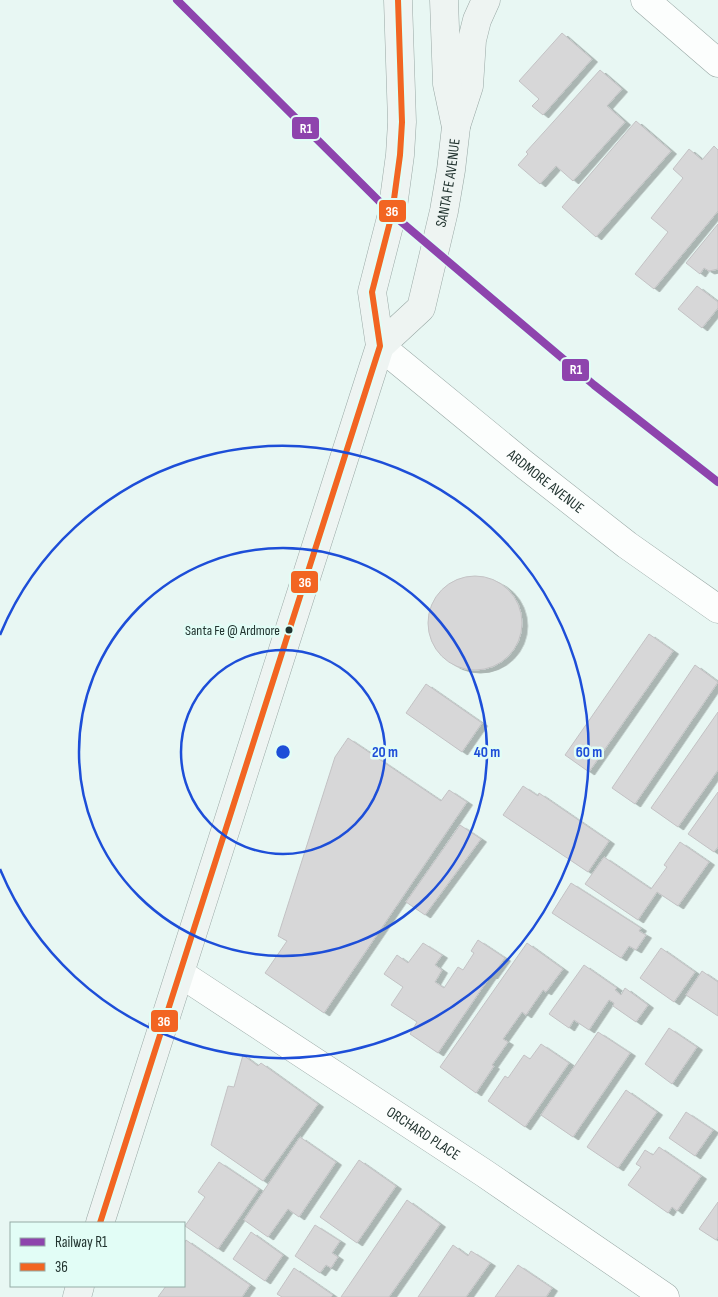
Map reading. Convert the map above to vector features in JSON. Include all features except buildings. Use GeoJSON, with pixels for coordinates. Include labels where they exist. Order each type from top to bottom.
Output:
{"type":"FeatureCollection","features":[{"type":"Feature","properties":{"kind":"main road","name":"SANTA FE AVENUE"},"geometry":{"type":"LineString","coordinates":[[100,1222],[380,346],[372,292],[392,214],[400,155],[402,122],[398,0]]}},
{"type":"Feature","properties":{"kind":"main road","name":"SANTA FE AVENUE"},"geometry":{"type":"LineString","coordinates":[[380,346],[421,308],[444,211],[456,127],[447,84],[444,0]]}},
{"type":"Feature","properties":{"kind":"main road"},"geometry":{"type":"LineString","coordinates":[[456,127],[469,86],[472,40],[477,20],[486,0]]}},
{"type":"Feature","properties":{"kind":"street"},"geometry":{"type":"LineString","coordinates":[[645,0],[718,64]]}},
{"type":"Feature","properties":{"kind":"street","name":"ARDMORE AVENUE"},"geometry":{"type":"LineString","coordinates":[[380,346],[525,465],[627,545],[718,609]]}},
{"type":"Feature","properties":{"kind":"street","name":"ORCHARD PLACE"},"geometry":{"type":"LineString","coordinates":[[180,974],[484,1173],[665,1297]]}},
{"type":"Feature","properties":{"kind":"rail line","name":"R1"},"geometry":{"type":"LineString","coordinates":[[177,0],[392,214],[594,385],[718,482]]}},
{"type":"Feature","properties":{"kind":"transit line","name":"36"},"geometry":{"type":"LineString","coordinates":[[100,1222],[380,346],[372,292],[392,214],[400,155],[402,122],[398,0]]}},
{"type":"Feature","properties":{"kind":"place","name":"Santa Fe @ Ardmore"},"geometry":{"type":"Point","coordinates":[289,630]}}]}
